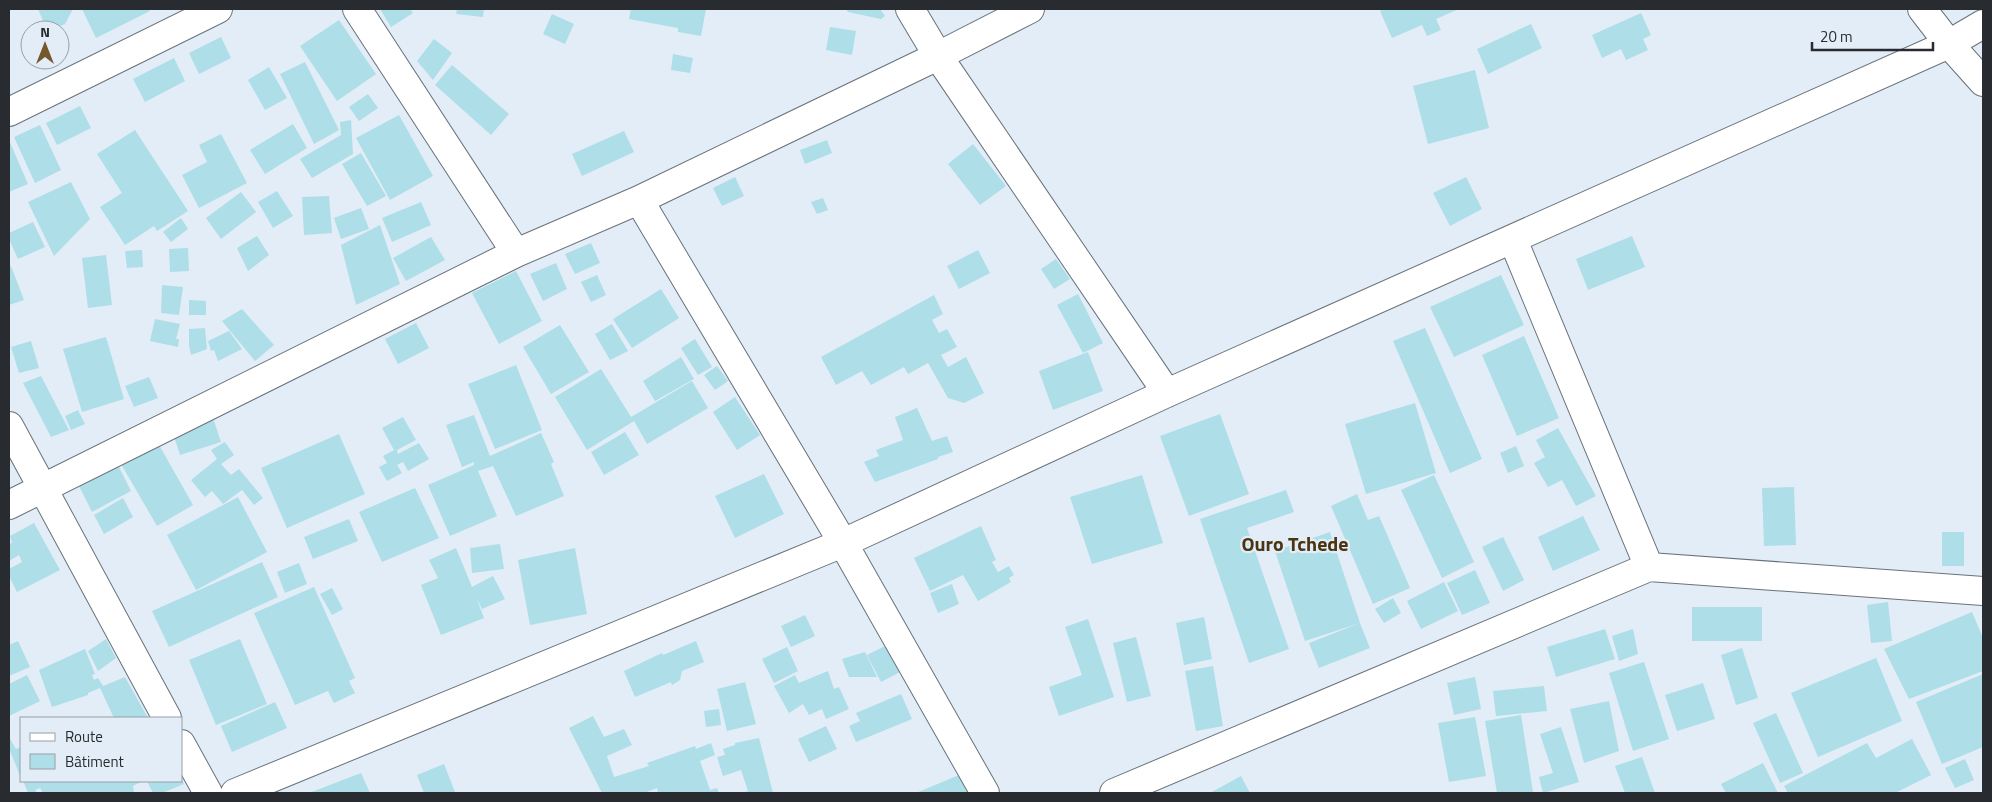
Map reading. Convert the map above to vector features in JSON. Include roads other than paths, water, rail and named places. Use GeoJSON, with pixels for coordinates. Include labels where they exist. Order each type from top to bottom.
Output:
{"type":"FeatureCollection","features":[{"type":"Feature","properties":{"kind":"street"},"geometry":{"type":"LineString","coordinates":[[9,112],[218,9]]}},
{"type":"Feature","properties":{"kind":"street"},"geometry":{"type":"LineString","coordinates":[[356,9],[516,252]]}},
{"type":"Feature","properties":{"kind":"street"},"geometry":{"type":"LineString","coordinates":[[910,9],[938,56],[1167,394]]}},
{"type":"Feature","properties":{"kind":"street"},"geometry":{"type":"LineString","coordinates":[[9,504],[516,252],[640,200],[938,56],[1030,9]]}},
{"type":"Feature","properties":{"kind":"street"},"geometry":{"type":"LineString","coordinates":[[1922,9],[1949,44],[1983,82]]}},
{"type":"Feature","properties":{"kind":"street"},"geometry":{"type":"LineString","coordinates":[[235,793],[843,543],[1167,394],[1949,44],[1983,24]]}},
{"type":"Feature","properties":{"kind":"street"},"geometry":{"type":"LineString","coordinates":[[640,200],[843,543],[985,793]]}},
{"type":"Feature","properties":{"kind":"street"},"geometry":{"type":"LineString","coordinates":[[1513,240],[1649,567]]}},
{"type":"Feature","properties":{"kind":"street"},"geometry":{"type":"LineString","coordinates":[[9,426],[167,717]]}},
{"type":"Feature","properties":{"kind":"street"},"geometry":{"type":"LineString","coordinates":[[1114,793],[1649,567],[1751,576],[1935,586],[1983,591]]}},
{"type":"Feature","properties":{"kind":"street"},"geometry":{"type":"LineString","coordinates":[[182,746],[208,793]]}},
{"type":"Feature","properties":{"kind":"district","name":"Ouro Tchede"},"geometry":{"type":"Point","coordinates":[1295,544]}}]}
